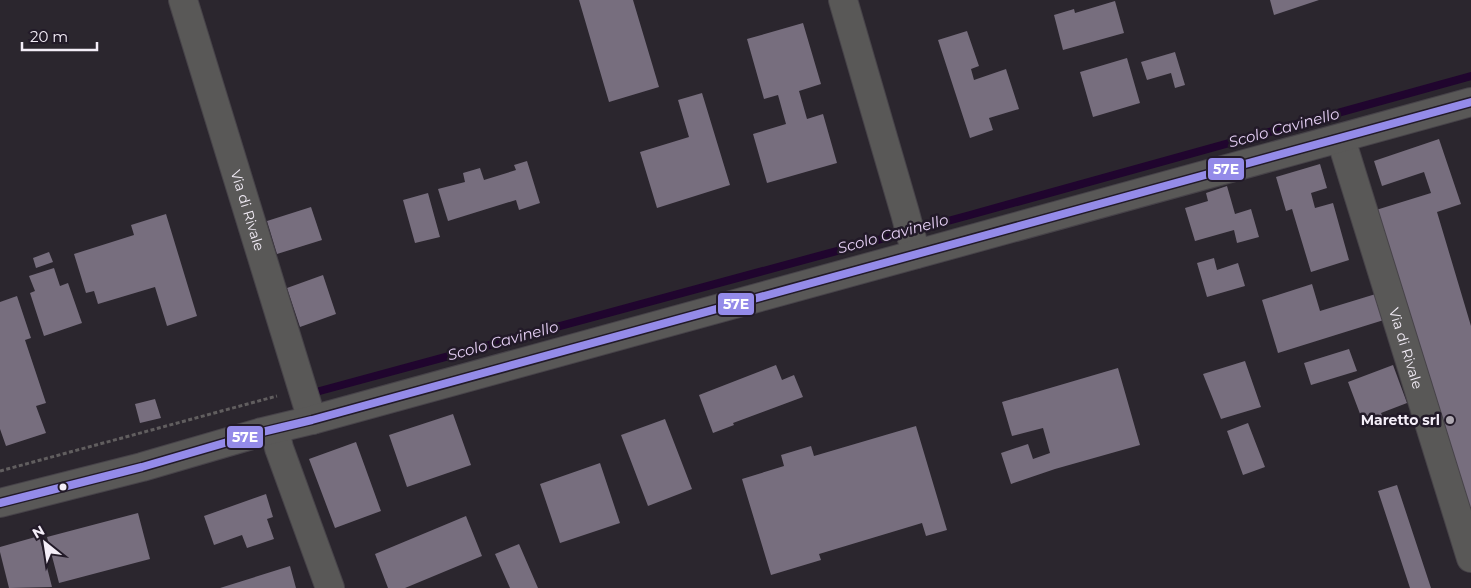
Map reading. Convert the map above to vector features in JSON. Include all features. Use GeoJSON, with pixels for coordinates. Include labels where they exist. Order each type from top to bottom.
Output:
{"type":"FeatureCollection","features":[{"type":"Feature","properties":{"kind":"street","name":"Via di Rivale"},"geometry":{"type":"LineString","coordinates":[[184,0],[312,420]]}},
{"type":"Feature","properties":{"kind":"street"},"geometry":{"type":"LineString","coordinates":[[843,0],[914,248]]}},
{"type":"Feature","properties":{"kind":"street"},"geometry":{"type":"LineString","coordinates":[[0,503],[142,467],[312,420],[914,248],[1342,138],[1471,102]]}},
{"type":"Feature","properties":{"kind":"street","name":"Via di Rivale"},"geometry":{"type":"LineString","coordinates":[[1342,138],[1471,558]]}},
{"type":"Feature","properties":{"kind":"street"},"geometry":{"type":"LineString","coordinates":[[275,430],[279,448],[330,588]]}},
{"type":"Feature","properties":{"kind":"path"},"geometry":{"type":"LineString","coordinates":[[0,471],[302,389]]}},
{"type":"Feature","properties":{"kind":"building"},"geometry":{"type":"Polygon","coordinates":[[[579,0],[633,0],[659,87],[609,102],[579,0]]]}},
{"type":"Feature","properties":{"kind":"building"},"geometry":{"type":"Polygon","coordinates":[[[1270,0],[1319,0],[1274,15],[1270,0]]]}},
{"type":"Feature","properties":{"kind":"building"},"geometry":{"type":"Polygon","coordinates":[[[1115,1],[1124,33],[1063,50],[1054,15],[1074,9],[1075,13],[1115,1]]]}},
{"type":"Feature","properties":{"kind":"building"},"geometry":{"type":"Polygon","coordinates":[[[803,23],[821,84],[799,91],[807,119],[823,114],[837,163],[767,183],[753,134],[786,124],[778,95],[764,99],[747,39],[803,23]]]}},
{"type":"Feature","properties":{"kind":"building"},"geometry":{"type":"Polygon","coordinates":[[[967,31],[979,66],[971,69],[974,80],[1006,69],[1019,109],[989,118],[993,130],[970,138],[938,40],[967,31]]]}},
{"type":"Feature","properties":{"kind":"building"},"geometry":{"type":"Polygon","coordinates":[[[1175,52],[1185,85],[1175,88],[1171,73],[1147,80],[1141,62],[1175,52]]]}},
{"type":"Feature","properties":{"kind":"building"},"geometry":{"type":"Polygon","coordinates":[[[1127,58],[1140,103],[1093,117],[1080,72],[1127,58]]]}},
{"type":"Feature","properties":{"kind":"building"},"geometry":{"type":"Polygon","coordinates":[[[702,93],[730,185],[657,208],[640,152],[689,137],[678,100],[702,93]]]}},
{"type":"Feature","properties":{"kind":"building"},"geometry":{"type":"Polygon","coordinates":[[[1439,139],[1461,204],[1437,212],[1471,326],[1471,521],[1376,210],[1431,193],[1424,172],[1382,186],[1374,161],[1439,139]]]}},
{"type":"Feature","properties":{"kind":"building"},"geometry":{"type":"Polygon","coordinates":[[[527,161],[540,203],[519,210],[516,200],[448,221],[438,189],[465,182],[463,173],[480,168],[484,180],[516,170],[514,165],[527,161]]]}},
{"type":"Feature","properties":{"kind":"building"},"geometry":{"type":"Polygon","coordinates":[[[1320,164],[1327,188],[1311,193],[1315,208],[1333,203],[1349,260],[1311,272],[1292,209],[1286,211],[1276,177],[1320,164]]]}},
{"type":"Feature","properties":{"kind":"building"},"geometry":{"type":"Polygon","coordinates":[[[1227,186],[1235,214],[1251,209],[1259,237],[1237,243],[1234,230],[1195,241],[1185,208],[1208,201],[1206,193],[1227,186]]]}},
{"type":"Feature","properties":{"kind":"building"},"geometry":{"type":"Polygon","coordinates":[[[428,193],[440,237],[415,243],[403,200],[428,193]]]}},
{"type":"Feature","properties":{"kind":"building"},"geometry":{"type":"Polygon","coordinates":[[[311,207],[322,240],[277,254],[267,221],[311,207]]]}},
{"type":"Feature","properties":{"kind":"building"},"geometry":{"type":"Polygon","coordinates":[[[166,214],[197,316],[167,326],[155,287],[98,304],[94,291],[86,293],[74,254],[134,235],[131,225],[166,214]]]}},
{"type":"Feature","properties":{"kind":"building"},"geometry":{"type":"Polygon","coordinates":[[[49,252],[53,262],[36,268],[33,258],[49,252]]]}},
{"type":"Feature","properties":{"kind":"building"},"geometry":{"type":"Polygon","coordinates":[[[1214,258],[1217,270],[1238,263],[1245,286],[1207,297],[1197,263],[1214,258]]]}},
{"type":"Feature","properties":{"kind":"building"},"geometry":{"type":"Polygon","coordinates":[[[54,268],[60,286],[68,283],[82,323],[44,336],[30,293],[35,291],[29,276],[54,268]]]}},
{"type":"Feature","properties":{"kind":"building"},"geometry":{"type":"Polygon","coordinates":[[[323,275],[336,314],[300,327],[287,288],[323,275]]]}},
{"type":"Feature","properties":{"kind":"building"},"geometry":{"type":"Polygon","coordinates":[[[1312,284],[1320,311],[1379,293],[1387,319],[1278,353],[1262,300],[1312,284]]]}},
{"type":"Feature","properties":{"kind":"building"},"geometry":{"type":"Polygon","coordinates":[[[17,296],[31,338],[25,340],[46,403],[36,406],[46,433],[6,446],[0,429],[0,302],[17,296]]]}},
{"type":"Feature","properties":{"kind":"building"},"geometry":{"type":"Polygon","coordinates":[[[1349,349],[1357,371],[1311,385],[1304,363],[1349,349]]]}},
{"type":"Feature","properties":{"kind":"building"},"geometry":{"type":"Polygon","coordinates":[[[1245,361],[1261,407],[1221,419],[1203,374],[1245,361]]]}},
{"type":"Feature","properties":{"kind":"building"},"geometry":{"type":"Polygon","coordinates":[[[776,365],[782,380],[794,375],[803,397],[733,423],[734,425],[713,433],[699,395],[776,365]]]}},
{"type":"Feature","properties":{"kind":"building"},"geometry":{"type":"Polygon","coordinates":[[[1393,365],[1407,403],[1381,413],[1384,420],[1365,427],[1348,382],[1393,365]]]}},
{"type":"Feature","properties":{"kind":"building"},"geometry":{"type":"Polygon","coordinates":[[[1118,368],[1140,445],[1055,469],[1011,484],[1001,453],[1028,444],[1033,459],[1050,453],[1043,428],[1012,436],[1002,402],[1118,368]]]}},
{"type":"Feature","properties":{"kind":"building"},"geometry":{"type":"Polygon","coordinates":[[[155,399],[161,418],[140,423],[135,404],[155,399]]]}},
{"type":"Feature","properties":{"kind":"building"},"geometry":{"type":"Polygon","coordinates":[[[453,414],[471,465],[407,487],[389,435],[453,414]]]}},
{"type":"Feature","properties":{"kind":"building"},"geometry":{"type":"Polygon","coordinates":[[[665,419],[692,489],[648,506],[621,435],[665,419]]]}},
{"type":"Feature","properties":{"kind":"building"},"geometry":{"type":"Polygon","coordinates":[[[1248,423],[1265,467],[1243,475],[1227,431],[1248,423]]]}},
{"type":"Feature","properties":{"kind":"building"},"geometry":{"type":"Polygon","coordinates":[[[916,426],[947,530],[926,536],[922,523],[819,554],[821,560],[771,575],[742,479],[784,466],[781,455],[811,446],[814,456],[916,426]]]}},
{"type":"Feature","properties":{"kind":"building"},"geometry":{"type":"Polygon","coordinates":[[[356,442],[381,511],[335,528],[309,459],[356,442]]]}},
{"type":"Feature","properties":{"kind":"building"},"geometry":{"type":"Polygon","coordinates":[[[600,463],[620,523],[560,543],[540,484],[600,463]]]}},
{"type":"Feature","properties":{"kind":"building"},"geometry":{"type":"Polygon","coordinates":[[[1397,485],[1431,588],[1410,588],[1378,491],[1397,485]]]}},
{"type":"Feature","properties":{"kind":"building"},"geometry":{"type":"Polygon","coordinates":[[[266,494],[273,517],[267,519],[274,539],[247,548],[242,535],[214,545],[204,516],[266,494]]]}},
{"type":"Feature","properties":{"kind":"building"},"geometry":{"type":"Polygon","coordinates":[[[138,513],[150,559],[59,583],[47,537],[138,513]]]}},
{"type":"Feature","properties":{"kind":"building"},"geometry":{"type":"Polygon","coordinates":[[[466,516],[482,556],[405,588],[388,588],[375,554],[466,516]]]}},
{"type":"Feature","properties":{"kind":"building"},"geometry":{"type":"Polygon","coordinates":[[[39,536],[52,587],[9,588],[0,547],[39,536]]]}},
{"type":"Feature","properties":{"kind":"building"},"geometry":{"type":"Polygon","coordinates":[[[519,544],[538,588],[510,588],[495,554],[519,544]]]}},
{"type":"Feature","properties":{"kind":"building"},"geometry":{"type":"Polygon","coordinates":[[[290,566],[296,588],[220,588],[290,566]]]}},
{"type":"Feature","properties":{"kind":"waterway","name":"Scolo Cavinello"},"geometry":{"type":"LineString","coordinates":[[316,392],[970,215],[1471,76]]}},
{"type":"Feature","properties":{"kind":"transit line","name":"57E"},"geometry":{"type":"LineString","coordinates":[[0,503],[142,467],[262,432],[312,420],[1471,102]]}},
{"type":"Feature","properties":{"kind":"place","name":"Maretto srl"},"geometry":{"type":"Point","coordinates":[1450,420]}}]}
